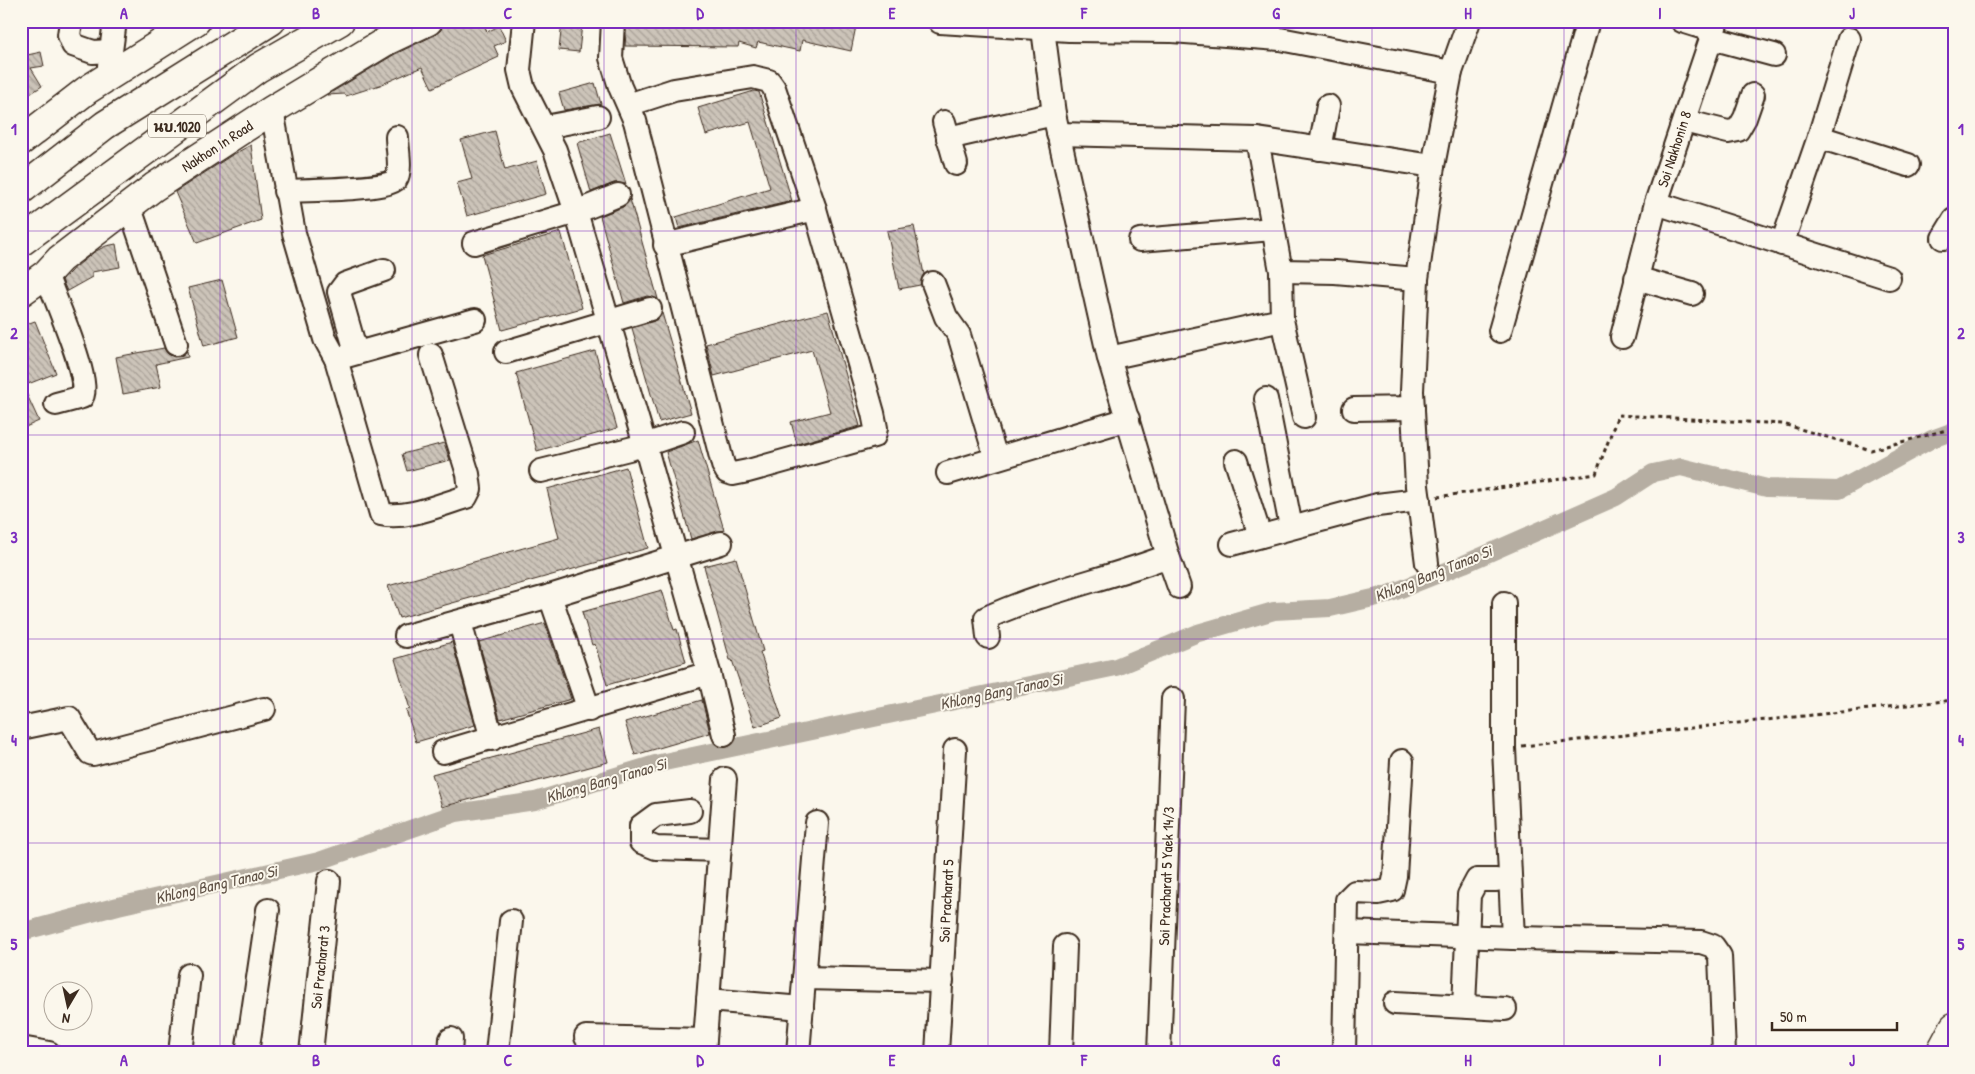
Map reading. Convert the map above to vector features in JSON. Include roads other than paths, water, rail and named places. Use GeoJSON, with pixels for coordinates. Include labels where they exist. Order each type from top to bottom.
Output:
{"type":"FeatureCollection","features":[{"type":"Feature","properties":{"kind":"main road"},"geometry":{"type":"LineString","coordinates":[[21,141],[87,90],[109,64],[196,21]]}},
{"type":"Feature","properties":{"kind":"main road","name":"นบ.1020"},"geometry":{"type":"LineString","coordinates":[[21,190],[105,124],[271,21]]}},
{"type":"Feature","properties":{"kind":"main road","name":"นบ.1020"},"geometry":{"type":"LineString","coordinates":[[21,242],[258,68],[340,21]]}},
{"type":"Feature","properties":{"kind":"main road","name":"Nakhon In Road"},"geometry":{"type":"LineString","coordinates":[[21,292],[46,274],[60,259],[129,205],[272,110],[388,40],[428,21]]}},
{"type":"Feature","properties":{"kind":"main road"},"geometry":{"type":"LineString","coordinates":[[1940,1053],[1954,1027]]}},
{"type":"Feature","properties":{"kind":"street"},"geometry":{"type":"LineString","coordinates":[[71,21],[69,35],[73,45],[93,52],[109,64],[115,21]]}},
{"type":"Feature","properties":{"kind":"street"},"geometry":{"type":"LineString","coordinates":[[524,21],[519,70],[523,86],[555,150],[576,212],[645,444],[709,673],[724,735]]}},
{"type":"Feature","properties":{"kind":"street"},"geometry":{"type":"LineString","coordinates":[[613,21],[611,58],[628,105],[635,121],[665,245],[723,465],[727,472],[733,474],[748,471],[874,436],[876,428],[815,209],[774,88],[769,80],[753,77],[674,90],[628,105]]}},
{"type":"Feature","properties":{"kind":"street"},"geometry":{"type":"LineString","coordinates":[[1427,563],[1419,500],[1413,408],[1417,279],[1433,166],[1451,72],[1468,21]]}},
{"type":"Feature","properties":{"kind":"street"},"geometry":{"type":"LineString","coordinates":[[1500,331],[1588,21]]}},
{"type":"Feature","properties":{"kind":"street"},"geometry":{"type":"LineString","coordinates":[[1682,21],[1714,30],[1774,55]]}},
{"type":"Feature","properties":{"kind":"street"},"geometry":{"type":"LineString","coordinates":[[940,22],[1043,29],[1070,26],[1173,26],[1282,30],[1451,72]]}},
{"type":"Feature","properties":{"kind":"street"},"geometry":{"type":"LineString","coordinates":[[1043,29],[1056,124],[1109,358],[1168,556],[1179,586]]}},
{"type":"Feature","properties":{"kind":"street","name":"Soi Nakhonin 8"},"geometry":{"type":"LineString","coordinates":[[1622,337],[1656,204],[1714,30]]}},
{"type":"Feature","properties":{"kind":"street"},"geometry":{"type":"LineString","coordinates":[[1782,244],[1819,137],[1849,39]]}},
{"type":"Feature","properties":{"kind":"street"},"geometry":{"type":"LineString","coordinates":[[1684,121],[1728,132],[1738,130],[1745,118],[1753,95]]}},
{"type":"Feature","properties":{"kind":"street"},"geometry":{"type":"LineString","coordinates":[[1320,149],[1328,106]]}},
{"type":"Feature","properties":{"kind":"street"},"geometry":{"type":"LineString","coordinates":[[272,110],[294,233],[325,339],[346,356]]}},
{"type":"Feature","properties":{"kind":"street"},"geometry":{"type":"LineString","coordinates":[[545,127],[598,117]]}},
{"type":"Feature","properties":{"kind":"street"},"geometry":{"type":"LineString","coordinates":[[956,164],[946,130],[1056,124],[1256,139],[1433,166]]}},
{"type":"Feature","properties":{"kind":"street"},"geometry":{"type":"LineString","coordinates":[[286,190],[375,187],[390,183],[396,180],[398,173],[397,137]]}},
{"type":"Feature","properties":{"kind":"street"},"geometry":{"type":"LineString","coordinates":[[1819,137],[1908,165]]}},
{"type":"Feature","properties":{"kind":"street"},"geometry":{"type":"LineString","coordinates":[[1256,139],[1281,271],[1282,320],[1304,417]]}},
{"type":"Feature","properties":{"kind":"street"},"geometry":{"type":"LineString","coordinates":[[474,244],[576,212],[618,195]]}},
{"type":"Feature","properties":{"kind":"street"},"geometry":{"type":"LineString","coordinates":[[1656,204],[1889,278]]}},
{"type":"Feature","properties":{"kind":"street"},"geometry":{"type":"LineString","coordinates":[[129,205],[176,344]]}},
{"type":"Feature","properties":{"kind":"street"},"geometry":{"type":"LineString","coordinates":[[665,245],[815,209]]}},
{"type":"Feature","properties":{"kind":"street"},"geometry":{"type":"LineString","coordinates":[[1140,240],[1272,229]]}},
{"type":"Feature","properties":{"kind":"street"},"geometry":{"type":"LineString","coordinates":[[384,270],[345,284],[339,292],[346,356],[381,514],[391,516],[466,496],[470,489],[468,474],[431,356]]}},
{"type":"Feature","properties":{"kind":"street"},"geometry":{"type":"LineString","coordinates":[[1281,271],[1335,272],[1417,279]]}},
{"type":"Feature","properties":{"kind":"street"},"geometry":{"type":"LineString","coordinates":[[46,274],[80,368],[85,393],[82,397],[56,404]]}},
{"type":"Feature","properties":{"kind":"street"},"geometry":{"type":"LineString","coordinates":[[1636,278],[1692,294]]}},
{"type":"Feature","properties":{"kind":"street"},"geometry":{"type":"LineString","coordinates":[[933,284],[946,317],[959,335],[996,458]]}},
{"type":"Feature","properties":{"kind":"street"},"geometry":{"type":"LineString","coordinates":[[506,352],[609,323],[650,309]]}},
{"type":"Feature","properties":{"kind":"street"},"geometry":{"type":"LineString","coordinates":[[346,356],[476,320]]}},
{"type":"Feature","properties":{"kind":"street"},"geometry":{"type":"LineString","coordinates":[[1109,358],[1282,320]]}},
{"type":"Feature","properties":{"kind":"street"},"geometry":{"type":"LineString","coordinates":[[1266,399],[1290,528]]}},
{"type":"Feature","properties":{"kind":"street"},"geometry":{"type":"LineString","coordinates":[[1354,409],[1413,408]]}},
{"type":"Feature","properties":{"kind":"street"},"geometry":{"type":"LineString","coordinates":[[948,473],[1128,420]]}},
{"type":"Feature","properties":{"kind":"street"},"geometry":{"type":"LineString","coordinates":[[541,471],[645,444],[683,432]]}},
{"type":"Feature","properties":{"kind":"street"},"geometry":{"type":"LineString","coordinates":[[1236,461],[1260,536]]}},
{"type":"Feature","properties":{"kind":"street"},"geometry":{"type":"LineString","coordinates":[[1232,544],[1377,505],[1419,500]]}},
{"type":"Feature","properties":{"kind":"street"},"geometry":{"type":"LineString","coordinates":[[406,636],[677,559],[721,543]]}},
{"type":"Feature","properties":{"kind":"street"},"geometry":{"type":"LineString","coordinates":[[988,637],[986,618],[1019,602],[1121,574],[1168,556]]}},
{"type":"Feature","properties":{"kind":"street"},"geometry":{"type":"LineString","coordinates":[[550,596],[589,710]]}},
{"type":"Feature","properties":{"kind":"street"},"geometry":{"type":"LineString","coordinates":[[1504,603],[1504,748],[1513,938]]}},
{"type":"Feature","properties":{"kind":"street"},"geometry":{"type":"LineString","coordinates":[[460,622],[492,739]]}},
{"type":"Feature","properties":{"kind":"street"},"geometry":{"type":"LineString","coordinates":[[443,752],[709,673]]}},
{"type":"Feature","properties":{"kind":"street","name":"Soi Pracharat 5 Yaek 14/3"},"geometry":{"type":"LineString","coordinates":[[1159,1053],[1173,699]]}},
{"type":"Feature","properties":{"kind":"street"},"geometry":{"type":"LineString","coordinates":[[21,728],[68,718],[90,753],[93,754],[264,709]]}},
{"type":"Feature","properties":{"kind":"street","name":"Soi Pracharat 5"},"geometry":{"type":"LineString","coordinates":[[937,1053],[955,750]]}},
{"type":"Feature","properties":{"kind":"street"},"geometry":{"type":"LineString","coordinates":[[1344,1053],[1347,900],[1355,892],[1378,893],[1392,890],[1395,876],[1402,761]]}},
{"type":"Feature","properties":{"kind":"street"},"geometry":{"type":"LineString","coordinates":[[586,1037],[704,1046],[725,779]]}},
{"type":"Feature","properties":{"kind":"street"},"geometry":{"type":"LineString","coordinates":[[690,811],[656,815],[641,826],[641,842],[656,848],[719,850]]}},
{"type":"Feature","properties":{"kind":"street"},"geometry":{"type":"LineString","coordinates":[[798,1053],[817,823]]}},
{"type":"Feature","properties":{"kind":"street"},"geometry":{"type":"LineString","coordinates":[[1464,1006],[1469,895],[1472,886],[1477,880],[1496,880]]}},
{"type":"Feature","properties":{"kind":"street","name":"Soi Pracharat 3"},"geometry":{"type":"LineString","coordinates":[[311,1053],[329,882]]}},
{"type":"Feature","properties":{"kind":"street"},"geometry":{"type":"LineString","coordinates":[[247,1053],[268,910]]}},
{"type":"Feature","properties":{"kind":"street"},"geometry":{"type":"LineString","coordinates":[[497,1053],[511,921]]}},
{"type":"Feature","properties":{"kind":"street"},"geometry":{"type":"LineString","coordinates":[[1347,932],[1466,937],[1701,942],[1713,946],[1720,956],[1724,1053]]}},
{"type":"Feature","properties":{"kind":"street"},"geometry":{"type":"LineString","coordinates":[[1061,1053],[1065,946]]}},
{"type":"Feature","properties":{"kind":"street"},"geometry":{"type":"LineString","coordinates":[[180,1053],[189,975]]}},
{"type":"Feature","properties":{"kind":"street"},"geometry":{"type":"LineString","coordinates":[[804,978],[942,980]]}},
{"type":"Feature","properties":{"kind":"street"},"geometry":{"type":"LineString","coordinates":[[708,1000],[802,1008]]}},
{"type":"Feature","properties":{"kind":"street"},"geometry":{"type":"LineString","coordinates":[[1395,1003],[1505,1008]]}},
{"type":"Feature","properties":{"kind":"street"},"geometry":{"type":"LineString","coordinates":[[21,1048],[49,1053]]}},
{"type":"Feature","properties":{"kind":"waterway","name":"Khlong Bang Tanao Si"},"geometry":{"type":"LineString","coordinates":[[21,932],[118,906],[319,861],[456,813],[535,801],[655,764],[1116,667],[1198,633],[1274,611],[1330,608],[1386,595],[1464,564],[1616,497],[1653,473],[1681,467],[1767,488],[1839,490],[1932,439],[1954,431]]}}]}
